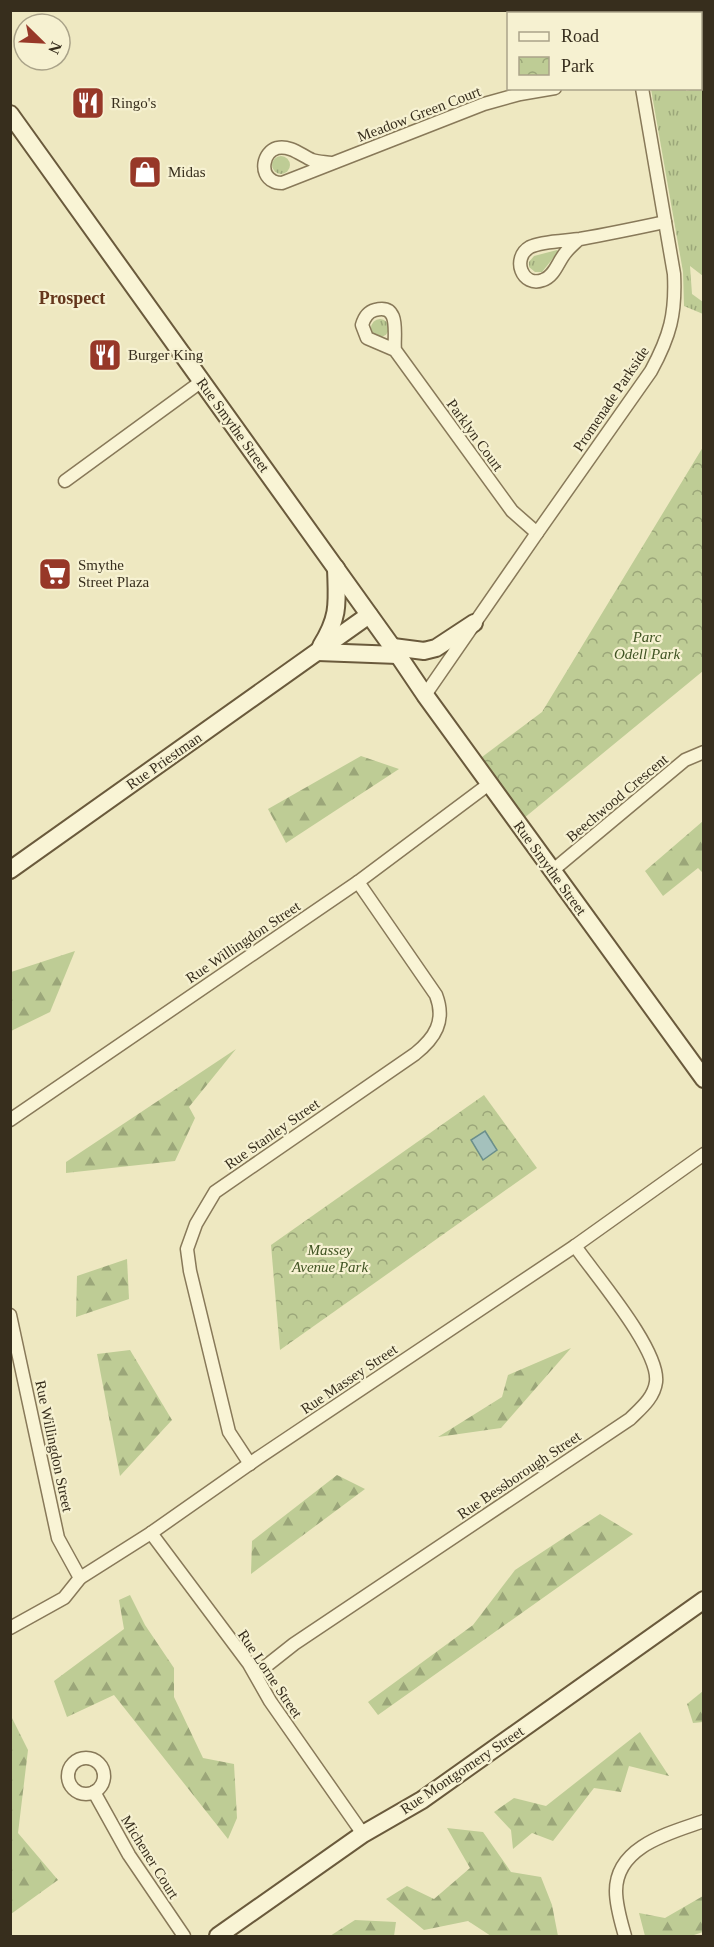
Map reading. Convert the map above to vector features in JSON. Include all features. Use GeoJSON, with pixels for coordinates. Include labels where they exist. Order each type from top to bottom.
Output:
{"type":"FeatureCollection","features":[{"type":"Feature","properties":{"kind":"main road","name":"Rue Smythe Street"},"geometry":{"type":"LineString","coordinates":[[10,114],[489,784],[704,1079]]}},
{"type":"Feature","properties":{"kind":"main road"},"geometry":{"type":"LineString","coordinates":[[318,652],[333,628],[337,606],[336,568]]}},
{"type":"Feature","properties":{"kind":"main road","name":"Rue Priestman"},"geometry":{"type":"LineString","coordinates":[[10,870],[369,615]]}},
{"type":"Feature","properties":{"kind":"main road"},"geometry":{"type":"LineString","coordinates":[[318,652],[424,651],[436,648],[474,623]]}},
{"type":"Feature","properties":{"kind":"main road","name":"Rue Montgomery Street"},"geometry":{"type":"LineString","coordinates":[[218,1936],[363,1834],[422,1800],[704,1600]]}},
{"type":"Feature","properties":{"kind":"street","name":"Meadow Green Court"},"geometry":{"type":"LineString","coordinates":[[331,163],[314,160],[285,148],[276,148],[268,154],[264,164],[266,174],[273,181],[282,183],[415,133],[484,104],[543,90]]}},
{"type":"Feature","properties":{"kind":"street","name":"Promenade Parkside"},"geometry":{"type":"LineString","coordinates":[[425,695],[437,681],[474,623],[651,371],[663,350],[672,323],[675,296],[674,274],[642,90]]}},
{"type":"Feature","properties":{"kind":"street"},"geometry":{"type":"LineString","coordinates":[[579,239],[565,252],[547,279],[539,282],[531,280],[519,269],[524,251],[532,246],[665,222]]}},
{"type":"Feature","properties":{"kind":"street","name":"Parklyn Court"},"geometry":{"type":"LineString","coordinates":[[395,350],[512,511],[537,533]]}},
{"type":"Feature","properties":{"kind":"street"},"geometry":{"type":"LineString","coordinates":[[64,481],[202,381]]}},
{"type":"Feature","properties":{"kind":"street","name":"Beechwood Crescent"},"geometry":{"type":"LineString","coordinates":[[552,871],[685,760],[704,752]]}},
{"type":"Feature","properties":{"kind":"street","name":"Rue Willingdon Street"},"geometry":{"type":"LineString","coordinates":[[10,1120],[358,882],[489,784]]}},
{"type":"Feature","properties":{"kind":"street","name":"Rue Stanley Street"},"geometry":{"type":"LineString","coordinates":[[250,1464],[229,1432],[190,1271],[187,1249],[196,1224],[215,1192],[415,1054],[429,1043],[436,1033],[440,1005],[436,995],[358,882]]}},
{"type":"Feature","properties":{"kind":"street","name":"Rue Massey Street"},"geometry":{"type":"LineString","coordinates":[[10,1628],[64,1598],[80,1578],[151,1533],[574,1246],[704,1154]]}},
{"type":"Feature","properties":{"kind":"street","name":"Rue Bessborough Street"},"geometry":{"type":"LineString","coordinates":[[256,1674],[294,1644],[630,1419],[648,1401],[656,1384],[655,1366],[646,1344],[574,1246]]}},
{"type":"Feature","properties":{"kind":"street","name":"Rue Willingdon Street"},"geometry":{"type":"LineString","coordinates":[[10,1315],[58,1538],[80,1578]]}},
{"type":"Feature","properties":{"kind":"street","name":"Rue Lorne Street"},"geometry":{"type":"LineString","coordinates":[[151,1533],[256,1674],[290,1731],[363,1834]]}},
{"type":"Feature","properties":{"kind":"street","name":"Michener Court"},"geometry":{"type":"LineString","coordinates":[[94,1792],[129,1855],[184,1936]]}},
{"type":"Feature","properties":{"kind":"street"},"geometry":{"type":"LineString","coordinates":[[625,1936],[616,1891],[620,1871],[632,1855],[654,1839],[704,1821]]}},
{"type":"Feature","properties":{"kind":"green space"},"geometry":{"type":"Polygon","coordinates":[[[702,87],[703,276],[690,266],[692,294],[703,302],[703,314],[684,306],[683,272],[651,90],[686,91],[702,90],[702,87]]]}},
{"type":"Feature","properties":{"kind":"green space"},"geometry":{"type":"Polygon","coordinates":[[[277,156],[285,156],[290,161],[288,172],[277,174],[272,169],[272,161],[277,156]]]}},
{"type":"Feature","properties":{"kind":"green space"},"geometry":{"type":"Polygon","coordinates":[[[557,250],[558,252],[542,272],[535,272],[529,267],[529,262],[534,256],[557,250]]]}},
{"type":"Feature","properties":{"kind":"green space"},"geometry":{"type":"Polygon","coordinates":[[[380,319],[386,322],[389,328],[386,334],[380,337],[374,334],[371,328],[374,322],[380,319]]]}},
{"type":"Feature","properties":{"kind":"green space","name":"Parc Odell Park"},"geometry":{"type":"Polygon","coordinates":[[[703,447],[703,671],[518,823],[474,763],[542,712],[703,447]]]}},
{"type":"Feature","properties":{"kind":"green space"},"geometry":{"type":"Polygon","coordinates":[[[361,756],[399,769],[286,843],[268,809],[361,756]]]}},
{"type":"Feature","properties":{"kind":"green space"},"geometry":{"type":"Polygon","coordinates":[[[703,821],[703,873],[698,868],[663,896],[645,871],[703,821]]]}},
{"type":"Feature","properties":{"kind":"green space"},"geometry":{"type":"Polygon","coordinates":[[[75,951],[50,1012],[11,1031],[11,972],[75,951]]]}},
{"type":"Feature","properties":{"kind":"green space"},"geometry":{"type":"Polygon","coordinates":[[[236,1049],[189,1107],[195,1118],[175,1161],[66,1173],[66,1162],[236,1049]]]}},
{"type":"Feature","properties":{"kind":"green space","name":"Massey Avenue Park"},"geometry":{"type":"Polygon","coordinates":[[[484,1095],[537,1168],[280,1350],[271,1245],[484,1095]]]}},
{"type":"Feature","properties":{"kind":"green space"},"geometry":{"type":"Polygon","coordinates":[[[127,1259],[129,1299],[76,1317],[77,1276],[127,1259]]]}},
{"type":"Feature","properties":{"kind":"green space"},"geometry":{"type":"Polygon","coordinates":[[[571,1348],[501,1428],[438,1437],[502,1397],[508,1375],[571,1348]]]}},
{"type":"Feature","properties":{"kind":"green space"},"geometry":{"type":"Polygon","coordinates":[[[130,1350],[172,1420],[120,1476],[97,1354],[130,1350]]]}},
{"type":"Feature","properties":{"kind":"green space"},"geometry":{"type":"Polygon","coordinates":[[[337,1475],[365,1489],[251,1574],[252,1541],[337,1475]]]}},
{"type":"Feature","properties":{"kind":"green space"},"geometry":{"type":"Polygon","coordinates":[[[600,1514],[633,1534],[378,1715],[368,1702],[473,1625],[515,1570],[600,1514]]]}},
{"type":"Feature","properties":{"kind":"green space"},"geometry":{"type":"Polygon","coordinates":[[[130,1595],[145,1625],[174,1668],[174,1697],[203,1758],[234,1764],[237,1818],[228,1839],[114,1695],[67,1717],[54,1681],[124,1629],[119,1600],[130,1595]]]}},
{"type":"Feature","properties":{"kind":"green space"},"geometry":{"type":"Polygon","coordinates":[[[703,1691],[703,1722],[693,1723],[687,1704],[703,1691]]]}},
{"type":"Feature","properties":{"kind":"green space"},"geometry":{"type":"Polygon","coordinates":[[[10,1714],[28,1750],[18,1833],[58,1880],[11,1914],[10,1714]]]}},
{"type":"Feature","properties":{"kind":"green space"},"geometry":{"type":"Polygon","coordinates":[[[640,1732],[669,1776],[629,1766],[621,1792],[594,1788],[553,1841],[532,1833],[513,1849],[511,1830],[494,1812],[514,1798],[546,1806],[640,1732]]]}},
{"type":"Feature","properties":{"kind":"green space"},"geometry":{"type":"Polygon","coordinates":[[[447,1828],[483,1832],[511,1872],[541,1877],[552,1905],[558,1936],[491,1936],[468,1921],[424,1930],[386,1899],[407,1886],[434,1899],[470,1868],[447,1828]]]}},
{"type":"Feature","properties":{"kind":"green space"},"geometry":{"type":"Polygon","coordinates":[[[703,1896],[703,1932],[691,1936],[645,1936],[639,1913],[665,1918],[703,1896]]]}},
{"type":"Feature","properties":{"kind":"green space"},"geometry":{"type":"Polygon","coordinates":[[[355,1920],[396,1922],[394,1936],[330,1936],[355,1920]]]}},
{"type":"Feature","properties":{"kind":"water"},"geometry":{"type":"Polygon","coordinates":[[[485,1131],[497,1150],[483,1160],[471,1140],[485,1131]]]}},
{"type":"Feature","properties":{"kind":"place","name":"Ringo's"},"geometry":{"type":"Point","coordinates":[88,103]}},
{"type":"Feature","properties":{"kind":"place","name":"Midas"},"geometry":{"type":"Point","coordinates":[145,172]}},
{"type":"Feature","properties":{"kind":"place","name":"Burger King"},"geometry":{"type":"Point","coordinates":[105,355]}},
{"type":"Feature","properties":{"kind":"place","name":"Smythe Street Plaza"},"geometry":{"type":"Point","coordinates":[55,574]}},
{"type":"Feature","properties":{"kind":"district","name":"Prospect"},"geometry":{"type":"Point","coordinates":[72,298]}}]}
